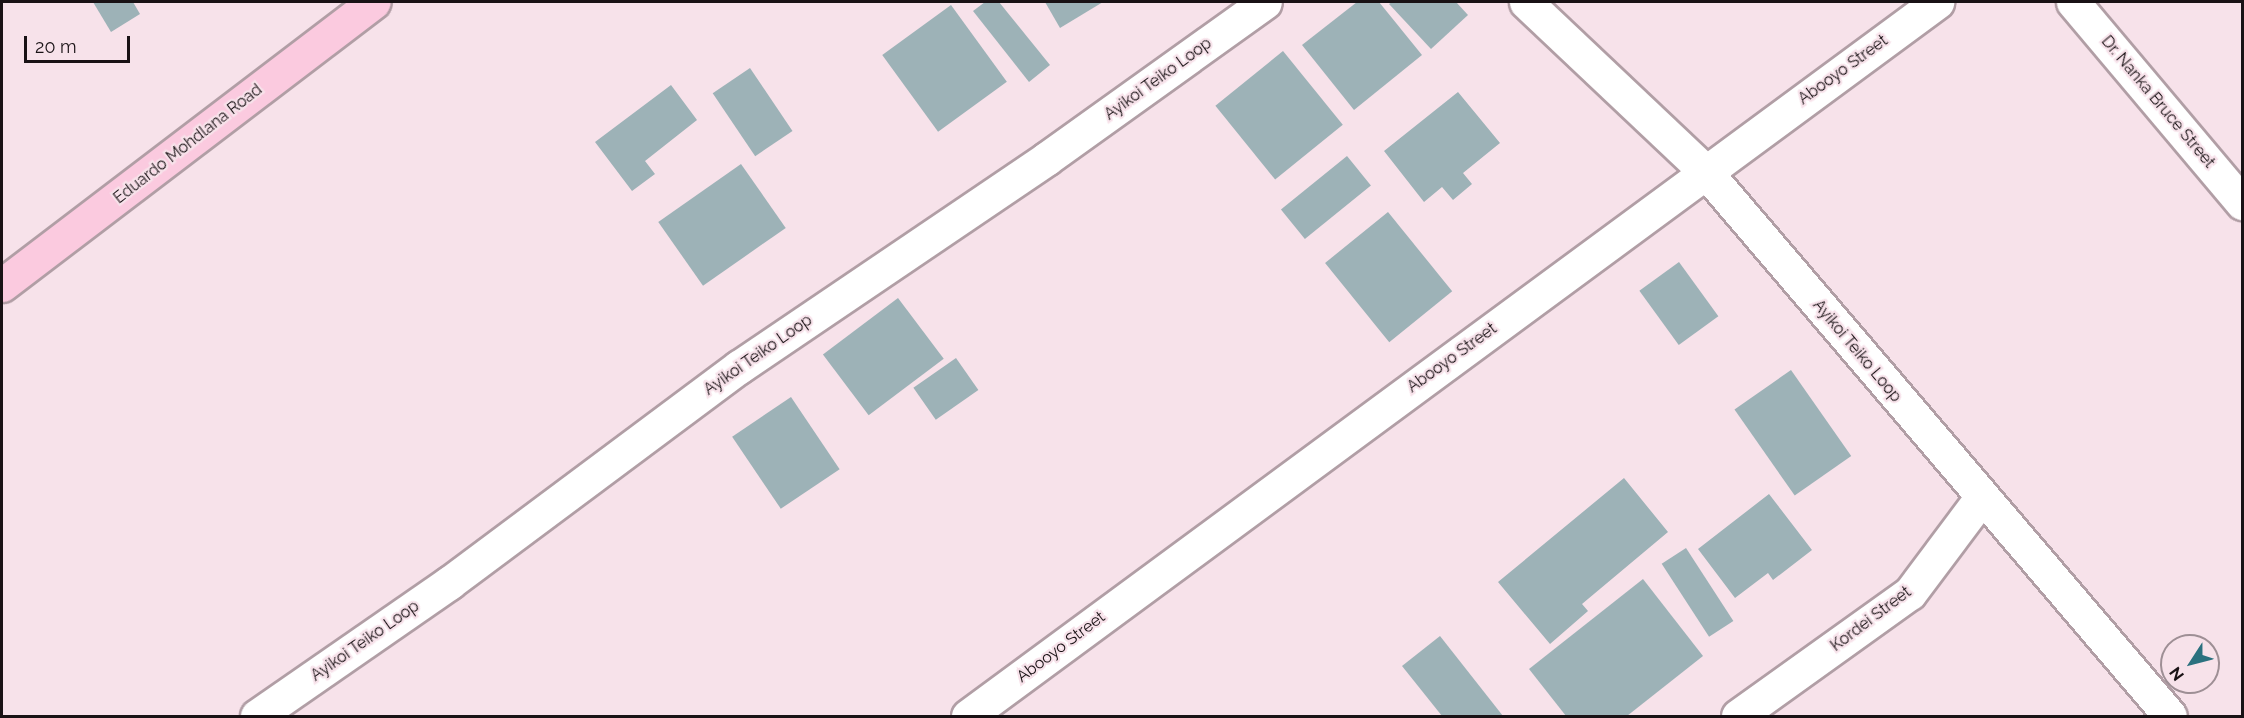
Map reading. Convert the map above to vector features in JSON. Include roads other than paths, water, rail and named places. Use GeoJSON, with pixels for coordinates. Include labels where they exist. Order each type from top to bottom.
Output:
{"type":"FeatureCollection","features":[{"type":"Feature","properties":{"kind":"main road","name":"Eduardo Mohdlana Road"},"geometry":{"type":"LineString","coordinates":[[2,285],[374,2]]}},
{"type":"Feature","properties":{"kind":"street","name":"Ayikoi Teiko Loop"},"geometry":{"type":"LineString","coordinates":[[257,717],[449,583],[739,367],[1046,159],[1265,2]]}},
{"type":"Feature","properties":{"kind":"street","name":"Ayikoi Teiko Loop"},"geometry":{"type":"LineString","coordinates":[[1526,2],[1705,171],[1981,498],[2170,717]]}},
{"type":"Feature","properties":{"kind":"street","name":"Abooyo Street"},"geometry":{"type":"LineString","coordinates":[[968,717],[1937,2]]}},
{"type":"Feature","properties":{"kind":"street","name":"Dr. Nanka Bruce Street"},"geometry":{"type":"LineString","coordinates":[[2073,2],[2242,203]]}},
{"type":"Feature","properties":{"kind":"street","name":"Kordei Street"},"geometry":{"type":"LineString","coordinates":[[1738,717],[1910,593],[1981,498]]}}]}
